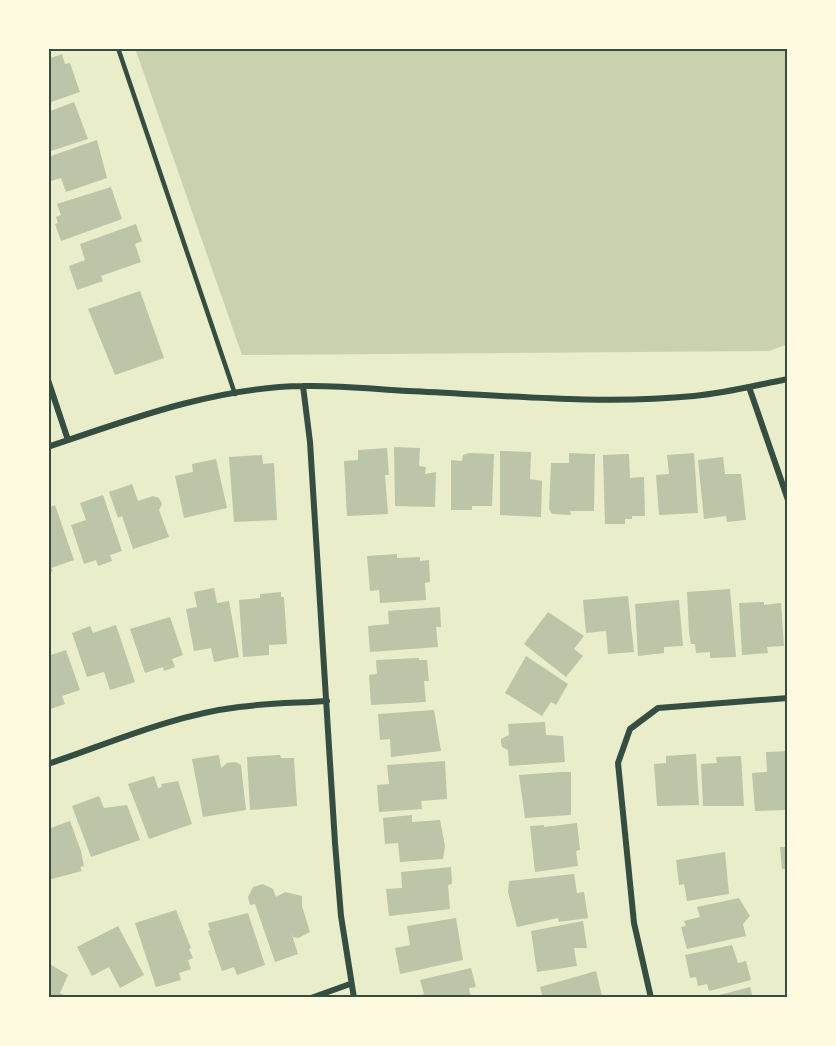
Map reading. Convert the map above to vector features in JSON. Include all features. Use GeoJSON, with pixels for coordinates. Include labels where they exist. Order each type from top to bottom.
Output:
{"type":"FeatureCollection","features":[{"type":"Feature","properties":{"kind":"street"},"geometry":{"type":"LineString","coordinates":[[48,447],[124,420],[235,394],[303,386],[523,396],[654,398],[696,396],[788,379]]}},
{"type":"Feature","properties":{"kind":"street"},"geometry":{"type":"LineString","coordinates":[[48,380],[68,440]]}},
{"type":"Feature","properties":{"kind":"street"},"geometry":{"type":"LineString","coordinates":[[303,386],[310,442],[336,853],[350,984],[354,998]]}},
{"type":"Feature","properties":{"kind":"street"},"geometry":{"type":"LineString","coordinates":[[749,387],[788,500]]}},
{"type":"Feature","properties":{"kind":"street"},"geometry":{"type":"LineString","coordinates":[[651,998],[634,923],[618,763],[630,729],[658,708],[788,698]]}},
{"type":"Feature","properties":{"kind":"street"},"geometry":{"type":"LineString","coordinates":[[48,764],[156,726],[202,714],[239,707],[327,702]]}},
{"type":"Feature","properties":{"kind":"street"},"geometry":{"type":"LineString","coordinates":[[311,998],[350,984]]}},
{"type":"Feature","properties":{"kind":"lane"},"geometry":{"type":"LineString","coordinates":[[118,48],[235,394]]}},
{"type":"Feature","properties":{"kind":"green space"},"geometry":{"type":"Polygon","coordinates":[[[135,48],[788,48],[788,344],[769,351],[242,355],[135,48]]]}},
{"type":"Feature","properties":{"kind":"building"},"geometry":{"type":"Polygon","coordinates":[[[62,54],[65,64],[70,63],[80,92],[48,103],[48,59],[62,54]]]}},
{"type":"Feature","properties":{"kind":"building"},"geometry":{"type":"Polygon","coordinates":[[[74,102],[88,139],[48,152],[48,112],[74,102]]]}},
{"type":"Feature","properties":{"kind":"building"},"geometry":{"type":"Polygon","coordinates":[[[97,140],[107,178],[66,192],[61,178],[48,182],[48,157],[97,140]]]}},
{"type":"Feature","properties":{"kind":"building"},"geometry":{"type":"Polygon","coordinates":[[[111,187],[122,219],[61,241],[55,224],[58,223],[56,217],[61,215],[57,204],[111,187]]]}},
{"type":"Feature","properties":{"kind":"building"},"geometry":{"type":"Polygon","coordinates":[[[136,224],[142,241],[135,244],[141,262],[101,276],[103,281],[77,290],[69,266],[85,260],[80,244],[136,224]]]}},
{"type":"Feature","properties":{"kind":"building"},"geometry":{"type":"Polygon","coordinates":[[[140,291],[164,358],[115,375],[88,309],[140,291]]]}},
{"type":"Feature","properties":{"kind":"building"},"geometry":{"type":"Polygon","coordinates":[[[394,447],[420,448],[419,466],[426,467],[425,474],[436,472],[435,507],[395,506],[394,447]]]}},
{"type":"Feature","properties":{"kind":"building"},"geometry":{"type":"Polygon","coordinates":[[[387,448],[389,475],[385,475],[388,514],[347,516],[344,461],[358,460],[358,450],[387,448]]]}},
{"type":"Feature","properties":{"kind":"building"},"geometry":{"type":"Polygon","coordinates":[[[500,451],[531,452],[530,479],[542,481],[541,517],[500,515],[500,451]]]}},
{"type":"Feature","properties":{"kind":"building"},"geometry":{"type":"Polygon","coordinates":[[[469,453],[494,454],[492,506],[472,506],[472,510],[451,510],[451,460],[462,461],[463,455],[469,453]]]}},
{"type":"Feature","properties":{"kind":"building"},"geometry":{"type":"Polygon","coordinates":[[[569,453],[595,454],[594,511],[570,511],[571,515],[552,514],[549,509],[551,463],[569,463],[569,453]]]}},
{"type":"Feature","properties":{"kind":"building"},"geometry":{"type":"Polygon","coordinates":[[[694,453],[698,513],[659,515],[656,475],[669,474],[667,455],[694,453]]]}},
{"type":"Feature","properties":{"kind":"building"},"geometry":{"type":"Polygon","coordinates":[[[629,454],[630,478],[644,477],[645,516],[632,516],[632,519],[625,519],[625,524],[605,524],[603,455],[629,454]]]}},
{"type":"Feature","properties":{"kind":"building"},"geometry":{"type":"Polygon","coordinates":[[[262,455],[263,464],[274,463],[277,520],[234,522],[229,457],[262,455]]]}},
{"type":"Feature","properties":{"kind":"building"},"geometry":{"type":"Polygon","coordinates":[[[723,457],[725,474],[741,474],[746,520],[727,522],[726,516],[704,519],[698,460],[723,457]]]}},
{"type":"Feature","properties":{"kind":"building"},"geometry":{"type":"Polygon","coordinates":[[[216,459],[227,508],[184,518],[175,476],[193,472],[192,464],[216,459]]]}},
{"type":"Feature","properties":{"kind":"building"},"geometry":{"type":"Polygon","coordinates":[[[132,484],[138,501],[153,496],[159,498],[162,504],[159,510],[169,537],[133,549],[122,516],[118,518],[109,492],[132,484]]]}},
{"type":"Feature","properties":{"kind":"building"},"geometry":{"type":"Polygon","coordinates":[[[103,495],[122,551],[110,555],[112,561],[98,566],[96,560],[84,564],[71,525],[86,520],[80,503],[103,495]]]}},
{"type":"Feature","properties":{"kind":"building"},"geometry":{"type":"Polygon","coordinates":[[[55,505],[74,560],[51,568],[53,571],[48,573],[48,508],[55,505]]]}},
{"type":"Feature","properties":{"kind":"building"},"geometry":{"type":"Polygon","coordinates":[[[397,554],[397,558],[420,557],[420,561],[429,560],[430,582],[425,583],[426,600],[380,603],[379,590],[370,591],[367,556],[397,554]]]}},
{"type":"Feature","properties":{"kind":"building"},"geometry":{"type":"Polygon","coordinates":[[[214,588],[217,603],[229,601],[239,657],[214,662],[211,648],[194,651],[186,609],[197,607],[194,592],[214,588]]]}},
{"type":"Feature","properties":{"kind":"building"},"geometry":{"type":"Polygon","coordinates":[[[730,589],[736,657],[710,658],[710,652],[696,653],[695,644],[691,644],[689,633],[687,592],[730,589]]]}},
{"type":"Feature","properties":{"kind":"building"},"geometry":{"type":"Polygon","coordinates":[[[281,592],[281,597],[284,597],[287,644],[269,645],[269,655],[243,657],[239,600],[260,598],[260,594],[281,592]]]}},
{"type":"Feature","properties":{"kind":"building"},"geometry":{"type":"Polygon","coordinates":[[[628,596],[634,652],[608,654],[606,631],[586,633],[583,600],[628,596]]]}},
{"type":"Feature","properties":{"kind":"building"},"geometry":{"type":"Polygon","coordinates":[[[679,600],[683,646],[664,647],[664,653],[638,656],[635,604],[679,600]]]}},
{"type":"Feature","properties":{"kind":"building"},"geometry":{"type":"Polygon","coordinates":[[[764,602],[764,605],[781,603],[784,646],[767,647],[768,653],[742,655],[739,603],[764,602]]]}},
{"type":"Feature","properties":{"kind":"building"},"geometry":{"type":"Polygon","coordinates":[[[440,607],[441,627],[436,627],[438,647],[370,652],[368,626],[389,624],[388,611],[440,607]]]}},
{"type":"Feature","properties":{"kind":"building"},"geometry":{"type":"Polygon","coordinates":[[[548,612],[584,636],[574,649],[583,656],[566,677],[524,644],[548,612]]]}},
{"type":"Feature","properties":{"kind":"building"},"geometry":{"type":"Polygon","coordinates":[[[170,617],[183,655],[172,659],[175,667],[164,671],[163,667],[145,673],[130,629],[170,617]]]}},
{"type":"Feature","properties":{"kind":"building"},"geometry":{"type":"Polygon","coordinates":[[[116,625],[135,682],[110,690],[104,672],[87,677],[72,633],[90,626],[93,633],[116,625]]]}},
{"type":"Feature","properties":{"kind":"building"},"geometry":{"type":"Polygon","coordinates":[[[66,650],[80,690],[62,696],[65,704],[48,710],[48,656],[66,650]]]}},
{"type":"Feature","properties":{"kind":"building"},"geometry":{"type":"Polygon","coordinates":[[[526,656],[568,684],[556,705],[551,702],[542,716],[505,693],[526,656]]]}},
{"type":"Feature","properties":{"kind":"building"},"geometry":{"type":"Polygon","coordinates":[[[419,658],[419,660],[427,660],[429,681],[424,681],[426,702],[371,705],[369,675],[377,674],[376,660],[419,658]]]}},
{"type":"Feature","properties":{"kind":"building"},"geometry":{"type":"Polygon","coordinates":[[[434,710],[441,751],[391,757],[390,739],[380,740],[378,714],[434,710]]]}},
{"type":"Feature","properties":{"kind":"building"},"geometry":{"type":"Polygon","coordinates":[[[545,722],[546,735],[563,736],[565,762],[509,766],[508,750],[502,747],[501,742],[501,739],[509,735],[508,724],[545,722]]]}},
{"type":"Feature","properties":{"kind":"building"},"geometry":{"type":"Polygon","coordinates":[[[788,751],[788,810],[755,811],[752,773],[767,772],[766,752],[788,751]]]}},
{"type":"Feature","properties":{"kind":"building"},"geometry":{"type":"Polygon","coordinates":[[[696,754],[699,805],[657,806],[654,764],[666,763],[666,756],[696,754]]]}},
{"type":"Feature","properties":{"kind":"building"},"geometry":{"type":"Polygon","coordinates":[[[219,755],[221,768],[227,763],[236,762],[241,765],[246,810],[203,817],[192,759],[219,755]]]}},
{"type":"Feature","properties":{"kind":"building"},"geometry":{"type":"Polygon","coordinates":[[[280,755],[281,758],[294,758],[297,806],[250,810],[247,757],[280,755]]]}},
{"type":"Feature","properties":{"kind":"building"},"geometry":{"type":"Polygon","coordinates":[[[741,756],[744,806],[703,806],[701,764],[717,763],[716,757],[741,756]]]}},
{"type":"Feature","properties":{"kind":"building"},"geometry":{"type":"Polygon","coordinates":[[[445,761],[447,799],[421,801],[422,809],[379,812],[377,785],[389,784],[387,765],[445,761]]]}},
{"type":"Feature","properties":{"kind":"building"},"geometry":{"type":"Polygon","coordinates":[[[571,772],[571,815],[525,818],[519,775],[571,772]]]}},
{"type":"Feature","properties":{"kind":"building"},"geometry":{"type":"Polygon","coordinates":[[[154,776],[158,788],[162,787],[161,784],[178,781],[192,824],[149,839],[128,784],[154,776]]]}},
{"type":"Feature","properties":{"kind":"building"},"geometry":{"type":"Polygon","coordinates":[[[99,796],[104,808],[127,805],[140,840],[91,857],[72,806],[99,796]]]}},
{"type":"Feature","properties":{"kind":"building"},"geometry":{"type":"Polygon","coordinates":[[[412,815],[412,822],[440,820],[445,846],[443,859],[400,862],[398,843],[385,844],[383,818],[412,815]]]}},
{"type":"Feature","properties":{"kind":"building"},"geometry":{"type":"Polygon","coordinates":[[[70,821],[84,866],[80,867],[82,871],[48,880],[48,829],[70,821]]]}},
{"type":"Feature","properties":{"kind":"building"},"geometry":{"type":"Polygon","coordinates":[[[577,823],[580,850],[576,851],[578,866],[535,872],[530,826],[544,825],[544,827],[577,823]]]}},
{"type":"Feature","properties":{"kind":"building"},"geometry":{"type":"Polygon","coordinates":[[[780,847],[788,847],[788,869],[782,869],[780,847]]]}},
{"type":"Feature","properties":{"kind":"building"},"geometry":{"type":"Polygon","coordinates":[[[725,852],[729,894],[687,901],[684,884],[679,885],[676,860],[725,852]]]}},
{"type":"Feature","properties":{"kind":"building"},"geometry":{"type":"Polygon","coordinates":[[[451,867],[452,884],[448,885],[450,909],[389,916],[386,889],[402,888],[401,872],[451,867]]]}},
{"type":"Feature","properties":{"kind":"building"},"geometry":{"type":"Polygon","coordinates":[[[574,874],[577,893],[584,892],[588,918],[559,922],[558,918],[517,927],[508,892],[509,881],[574,874]]]}},
{"type":"Feature","properties":{"kind":"building"},"geometry":{"type":"Polygon","coordinates":[[[263,884],[273,889],[276,897],[285,892],[302,896],[302,906],[310,932],[298,938],[293,937],[291,932],[298,954],[275,962],[255,904],[250,905],[248,897],[253,887],[263,884]]]}},
{"type":"Feature","properties":{"kind":"building"},"geometry":{"type":"Polygon","coordinates":[[[739,898],[750,916],[743,924],[746,936],[687,949],[681,927],[686,926],[684,921],[700,917],[697,907],[739,898]]]}},
{"type":"Feature","properties":{"kind":"building"},"geometry":{"type":"Polygon","coordinates":[[[176,910],[191,948],[189,949],[193,958],[188,960],[191,969],[179,973],[181,980],[156,987],[135,923],[176,910]]]}},
{"type":"Feature","properties":{"kind":"building"},"geometry":{"type":"Polygon","coordinates":[[[248,913],[265,965],[237,975],[234,967],[222,971],[208,931],[210,930],[208,923],[248,913]]]}},
{"type":"Feature","properties":{"kind":"building"},"geometry":{"type":"Polygon","coordinates":[[[456,918],[463,960],[400,974],[395,948],[410,945],[407,926],[456,918]]]}},
{"type":"Feature","properties":{"kind":"building"},"geometry":{"type":"Polygon","coordinates":[[[583,921],[587,948],[574,948],[577,966],[537,972],[531,931],[583,921]]]}},
{"type":"Feature","properties":{"kind":"building"},"geometry":{"type":"Polygon","coordinates":[[[118,926],[144,975],[120,988],[109,967],[92,976],[77,947],[118,926]]]}},
{"type":"Feature","properties":{"kind":"building"},"geometry":{"type":"Polygon","coordinates":[[[732,945],[738,963],[746,961],[751,980],[709,991],[707,984],[698,986],[696,977],[690,978],[685,955],[732,945]]]}},
{"type":"Feature","properties":{"kind":"building"},"geometry":{"type":"Polygon","coordinates":[[[48,963],[68,975],[60,993],[70,998],[48,998],[48,963]]]}},
{"type":"Feature","properties":{"kind":"building"},"geometry":{"type":"Polygon","coordinates":[[[471,968],[476,987],[469,988],[471,998],[409,998],[424,994],[420,980],[471,968]]]}},
{"type":"Feature","properties":{"kind":"building"},"geometry":{"type":"Polygon","coordinates":[[[596,971],[602,996],[543,998],[540,987],[596,971]]]}},
{"type":"Feature","properties":{"kind":"building"},"geometry":{"type":"Polygon","coordinates":[[[750,987],[753,998],[712,998],[712,997],[750,987]]]}}]}
